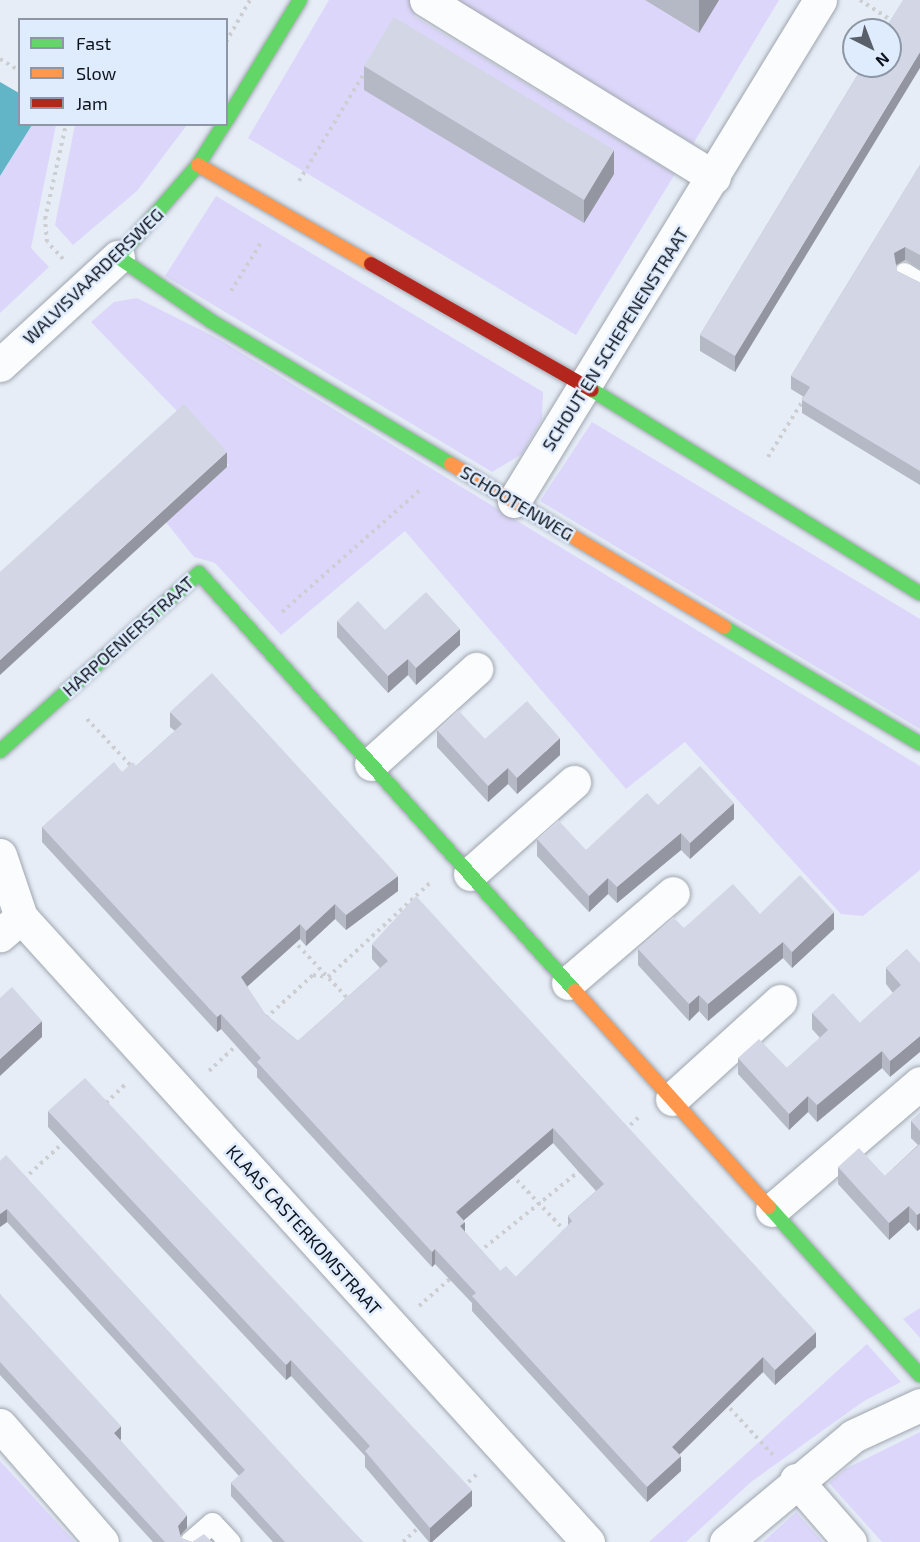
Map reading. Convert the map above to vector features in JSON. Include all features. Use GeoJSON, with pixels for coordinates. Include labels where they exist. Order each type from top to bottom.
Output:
{"type":"FeatureCollection","features":[{"type":"Feature","properties":{"kind":"street","name":"WALVISVAARDERSWEG"},"geometry":{"type":"LineString","coordinates":[[228,118],[300,0]]}},
{"type":"Feature","properties":{"kind":"street"},"geometry":{"type":"LineString","coordinates":[[426,0],[714,177]]}},
{"type":"Feature","properties":{"kind":"street","name":"SCHOUT EN SCHEPENENSTRAAT"},"geometry":{"type":"LineString","coordinates":[[514,501],[586,387],[820,0]]}},
{"type":"Feature","properties":{"kind":"street","name":"WALVISVAARDERSWEG"},"geometry":{"type":"LineString","coordinates":[[0,365],[118,256],[198,165],[223,126]]}},
{"type":"Feature","properties":{"kind":"street"},"geometry":{"type":"LineString","coordinates":[[198,165],[586,387],[920,593]]}},
{"type":"Feature","properties":{"kind":"street","name":"SCHOOTENWEG"},"geometry":{"type":"LineString","coordinates":[[118,256],[212,321],[920,744]]}},
{"type":"Feature","properties":{"kind":"street","name":"HARPOENIERSTRAAT"},"geometry":{"type":"LineString","coordinates":[[0,752],[199,573],[920,1376]]}},
{"type":"Feature","properties":{"kind":"street"},"geometry":{"type":"LineString","coordinates":[[371,764],[476,669]]}},
{"type":"Feature","properties":{"kind":"street"},"geometry":{"type":"LineString","coordinates":[[470,874],[574,782]]}},
{"type":"Feature","properties":{"kind":"street"},"geometry":{"type":"LineString","coordinates":[[0,855],[10,926]]}},
{"type":"Feature","properties":{"kind":"street"},"geometry":{"type":"LineString","coordinates":[[568,983],[673,894]]}},
{"type":"Feature","properties":{"kind":"street","name":"KLAAS CASTERKOMSTRAAT"},"geometry":{"type":"LineString","coordinates":[[10,926],[151,1061],[183,1095],[588,1542]]}},
{"type":"Feature","properties":{"kind":"street"},"geometry":{"type":"LineString","coordinates":[[672,1099],[780,1001]]}},
{"type":"Feature","properties":{"kind":"street"},"geometry":{"type":"LineString","coordinates":[[772,1210],[920,1083]]}},
{"type":"Feature","properties":{"kind":"street"},"geometry":{"type":"LineString","coordinates":[[726,1542],[796,1480],[853,1436],[920,1405]]}},
{"type":"Feature","properties":{"kind":"street"},"geometry":{"type":"LineString","coordinates":[[0,1425],[102,1542]]}},
{"type":"Feature","properties":{"kind":"street"},"geometry":{"type":"LineString","coordinates":[[796,1480],[850,1542]]}},
{"type":"Feature","properties":{"kind":"lane"},"geometry":{"type":"LineString","coordinates":[[190,1542],[212,1523],[230,1542]]}},
{"type":"Feature","properties":{"kind":"path"},"geometry":{"type":"LineString","coordinates":[[228,38],[250,0]]}},
{"type":"Feature","properties":{"kind":"path"},"geometry":{"type":"LineString","coordinates":[[860,0],[888,18]]}},
{"type":"Feature","properties":{"kind":"path"},"geometry":{"type":"LineString","coordinates":[[0,59],[18,70]]}},
{"type":"Feature","properties":{"kind":"path"},"geometry":{"type":"LineString","coordinates":[[212,321],[372,61]]}},
{"type":"Feature","properties":{"kind":"path"},"geometry":{"type":"LineString","coordinates":[[66,126],[45,219],[46,242],[87,285]]}},
{"type":"Feature","properties":{"kind":"path"},"geometry":{"type":"LineString","coordinates":[[749,488],[811,387]]}},
{"type":"Feature","properties":{"kind":"path"},"geometry":{"type":"LineString","coordinates":[[256,635],[447,461]]}},
{"type":"Feature","properties":{"kind":"path"},"geometry":{"type":"LineString","coordinates":[[64,694],[136,771]]}},
{"type":"Feature","properties":{"kind":"path"},"geometry":{"type":"LineString","coordinates":[[328,977],[438,876],[470,874]]}},
{"type":"Feature","properties":{"kind":"path"},"geometry":{"type":"LineString","coordinates":[[288,934],[360,1011]]}},
{"type":"Feature","properties":{"kind":"path"},"geometry":{"type":"LineString","coordinates":[[261,1023],[313,975],[328,977]]}},
{"type":"Feature","properties":{"kind":"path"},"geometry":{"type":"LineString","coordinates":[[183,1095],[243,1039]]}},
{"type":"Feature","properties":{"kind":"path"},"geometry":{"type":"LineString","coordinates":[[100,1108],[151,1061]]}},
{"type":"Feature","properties":{"kind":"path"},"geometry":{"type":"LineString","coordinates":[[616,1138],[640,1116],[672,1099]]}},
{"type":"Feature","properties":{"kind":"path"},"geometry":{"type":"LineString","coordinates":[[15,1187],[75,1132]]}},
{"type":"Feature","properties":{"kind":"path"},"geometry":{"type":"LineString","coordinates":[[474,1257],[527,1209],[542,1206],[591,1161]]}},
{"type":"Feature","properties":{"kind":"path"},"geometry":{"type":"LineString","coordinates":[[510,1172],[573,1240]]}},
{"type":"Feature","properties":{"kind":"path"},"geometry":{"type":"LineString","coordinates":[[394,1329],[456,1273]]}},
{"type":"Feature","properties":{"kind":"path"},"geometry":{"type":"LineString","coordinates":[[717,1394],[796,1480]]}},
{"type":"Feature","properties":{"kind":"path"},"geometry":{"type":"LineString","coordinates":[[454,1496],[504,1449]]}},
{"type":"Feature","properties":{"kind":"path"},"geometry":{"type":"LineString","coordinates":[[403,1542],[428,1519]]}},
{"type":"Feature","properties":{"kind":"shaded area"},"geometry":{"type":"Polygon","coordinates":[[[329,0],[425,0],[414,16],[675,174],[576,335],[248,138],[329,0]]]}},
{"type":"Feature","properties":{"kind":"shaded area"},"geometry":{"type":"Polygon","coordinates":[[[457,0],[779,0],[693,144],[457,0]]]}},
{"type":"Feature","properties":{"kind":"shaded area"},"geometry":{"type":"Polygon","coordinates":[[[31,126],[56,126],[31,248],[49,267],[0,313],[0,176],[31,126]]]}},
{"type":"Feature","properties":{"kind":"shaded area"},"geometry":{"type":"Polygon","coordinates":[[[75,126],[186,126],[137,191],[73,245],[55,225],[75,126]]]}},
{"type":"Feature","properties":{"kind":"shaded area"},"geometry":{"type":"Polygon","coordinates":[[[216,196],[543,392],[542,419],[522,454],[492,472],[165,276],[216,196]]]}},
{"type":"Feature","properties":{"kind":"shaded area"},"geometry":{"type":"Polygon","coordinates":[[[137,298],[217,338],[920,766],[920,870],[863,916],[841,914],[685,742],[626,789],[405,531],[281,635],[215,563],[194,557],[165,521],[229,465],[91,322],[114,302],[137,298]]]}},
{"type":"Feature","properties":{"kind":"shaded area"},"geometry":{"type":"Polygon","coordinates":[[[592,422],[920,619],[920,729],[540,501],[592,422]]]}},
{"type":"Feature","properties":{"kind":"shaded area"},"geometry":{"type":"Polygon","coordinates":[[[920,1308],[920,1338],[903,1319],[920,1308]]]}},
{"type":"Feature","properties":{"kind":"shaded area"},"geometry":{"type":"Polygon","coordinates":[[[867,1344],[901,1382],[864,1401],[751,1482],[686,1542],[649,1542],[867,1344]]]}},
{"type":"Feature","properties":{"kind":"shaded area"},"geometry":{"type":"Polygon","coordinates":[[[920,1432],[920,1542],[882,1542],[829,1483],[845,1469],[920,1432]]]}},
{"type":"Feature","properties":{"kind":"shaded area"},"geometry":{"type":"Polygon","coordinates":[[[0,1461],[75,1542],[0,1542],[0,1461]]]}},
{"type":"Feature","properties":{"kind":"shaded area"},"geometry":{"type":"Polygon","coordinates":[[[796,1512],[823,1542],[763,1542],[796,1512]]]}},
{"type":"Feature","properties":{"kind":"water"},"geometry":{"type":"Polygon","coordinates":[[[0,82],[18,92],[18,126],[31,126],[0,176],[0,82]]]}},
{"type":"Feature","properties":{"kind":"building"},"geometry":{"type":"Polygon","coordinates":[[[903,0],[920,0],[920,52],[735,356],[700,335],[856,78],[902,78],[902,18],[892,18],[903,0]]]}},
{"type":"Feature","properties":{"kind":"building"},"geometry":{"type":"Polygon","coordinates":[[[394,17],[614,150],[584,200],[364,66],[394,17]]]}},
{"type":"Feature","properties":{"kind":"building"},"geometry":{"type":"Polygon","coordinates":[[[920,165],[920,255],[905,247],[894,253],[897,271],[920,282],[920,471],[802,400],[810,387],[791,376],[920,165]]]}},
{"type":"Feature","properties":{"kind":"building"},"geometry":{"type":"Polygon","coordinates":[[[184,404],[227,452],[0,660],[0,572],[184,404]]]}},
{"type":"Feature","properties":{"kind":"building"},"geometry":{"type":"Polygon","coordinates":[[[426,592],[460,629],[416,668],[408,659],[388,676],[337,621],[358,601],[385,630],[426,592]]]}},
{"type":"Feature","properties":{"kind":"building"},"geometry":{"type":"Polygon","coordinates":[[[212,673],[398,876],[346,915],[335,904],[306,931],[300,924],[241,977],[265,1014],[298,1041],[388,961],[372,944],[416,896],[816,1332],[775,1370],[763,1357],[672,1447],[681,1456],[647,1487],[472,1296],[476,1293],[435,1249],[432,1252],[257,1062],[261,1058],[221,1014],[217,1017],[42,827],[114,762],[122,772],[133,762],[136,766],[182,724],[170,712],[212,673]],[[553,1128],[456,1212],[465,1222],[460,1226],[500,1271],[506,1266],[516,1277],[572,1221],[568,1216],[604,1184],[553,1128]]]}},
{"type":"Feature","properties":{"kind":"building"},"geometry":{"type":"Polygon","coordinates":[[[527,701],[560,738],[517,778],[508,768],[488,786],[437,730],[458,710],[485,739],[527,701]]]}},
{"type":"Feature","properties":{"kind":"building"},"geometry":{"type":"Polygon","coordinates":[[[700,766],[734,803],[690,843],[681,833],[617,887],[608,878],[589,896],[537,839],[558,820],[586,850],[647,793],[658,805],[700,766]]]}},
{"type":"Feature","properties":{"kind":"building"},"geometry":{"type":"Polygon","coordinates":[[[800,875],[834,912],[792,952],[783,942],[708,1004],[699,995],[689,1004],[638,949],[673,917],[684,928],[733,884],[760,914],[800,875]]]}},
{"type":"Feature","properties":{"kind":"building"},"geometry":{"type":"Polygon","coordinates":[[[907,949],[920,963],[920,1036],[890,1061],[882,1051],[817,1105],[808,1096],[789,1114],[738,1058],[759,1039],[787,1068],[828,1030],[812,1013],[833,993],[860,1023],[901,985],[886,968],[907,949]]]}},
{"type":"Feature","properties":{"kind":"building"},"geometry":{"type":"Polygon","coordinates":[[[12,987],[42,1021],[0,1059],[0,998],[12,987]]]}},
{"type":"Feature","properties":{"kind":"building"},"geometry":{"type":"Polygon","coordinates":[[[85,1078],[472,1490],[430,1528],[365,1451],[370,1446],[291,1360],[286,1365],[48,1111],[85,1078]]]}},
{"type":"Feature","properties":{"kind":"building"},"geometry":{"type":"Polygon","coordinates":[[[920,1113],[920,1131],[911,1121],[920,1113]]]}},
{"type":"Feature","properties":{"kind":"building"},"geometry":{"type":"Polygon","coordinates":[[[920,1144],[920,1213],[917,1215],[909,1206],[889,1223],[838,1167],[859,1148],[885,1176],[920,1144]]]}},
{"type":"Feature","properties":{"kind":"building"},"geometry":{"type":"Polygon","coordinates":[[[6,1155],[363,1542],[285,1542],[231,1483],[245,1470],[7,1209],[0,1214],[0,1161],[6,1155]]]}},
{"type":"Feature","properties":{"kind":"building"},"geometry":{"type":"Polygon","coordinates":[[[0,1294],[121,1426],[114,1433],[187,1515],[178,1526],[181,1538],[192,1542],[165,1542],[0,1362],[0,1294]]]}},
{"type":"Feature","properties":{"kind":"building"},"geometry":{"type":"Polygon","coordinates":[[[204,1534],[212,1542],[192,1542],[204,1534]]]}},
{"type":"Feature","properties":{"kind":"traffic: fast"},"geometry":{"type":"LineString","coordinates":[[228,118],[300,0]]}},
{"type":"Feature","properties":{"kind":"traffic: fast"},"geometry":{"type":"LineString","coordinates":[[223,126],[198,165],[118,257],[211,321],[451,464]]}},
{"type":"Feature","properties":{"kind":"traffic: fast"},"geometry":{"type":"LineString","coordinates":[[592,390],[920,593]]}},
{"type":"Feature","properties":{"kind":"traffic: fast"},"geometry":{"type":"LineString","coordinates":[[0,751],[199,573],[575,991]]}},
{"type":"Feature","properties":{"kind":"traffic: fast"},"geometry":{"type":"LineString","coordinates":[[724,627],[920,744]]}},
{"type":"Feature","properties":{"kind":"traffic: fast"},"geometry":{"type":"LineString","coordinates":[[769,1207],[920,1375]]}},
{"type":"Feature","properties":{"kind":"traffic: slow"},"geometry":{"type":"LineString","coordinates":[[198,165],[371,264]]}},
{"type":"Feature","properties":{"kind":"traffic: slow"},"geometry":{"type":"LineString","coordinates":[[451,464],[724,627]]}},
{"type":"Feature","properties":{"kind":"traffic: slow"},"geometry":{"type":"LineString","coordinates":[[575,991],[769,1207]]}},
{"type":"Feature","properties":{"kind":"traffic: jam"},"geometry":{"type":"LineString","coordinates":[[371,264],[592,390]]}}]}
